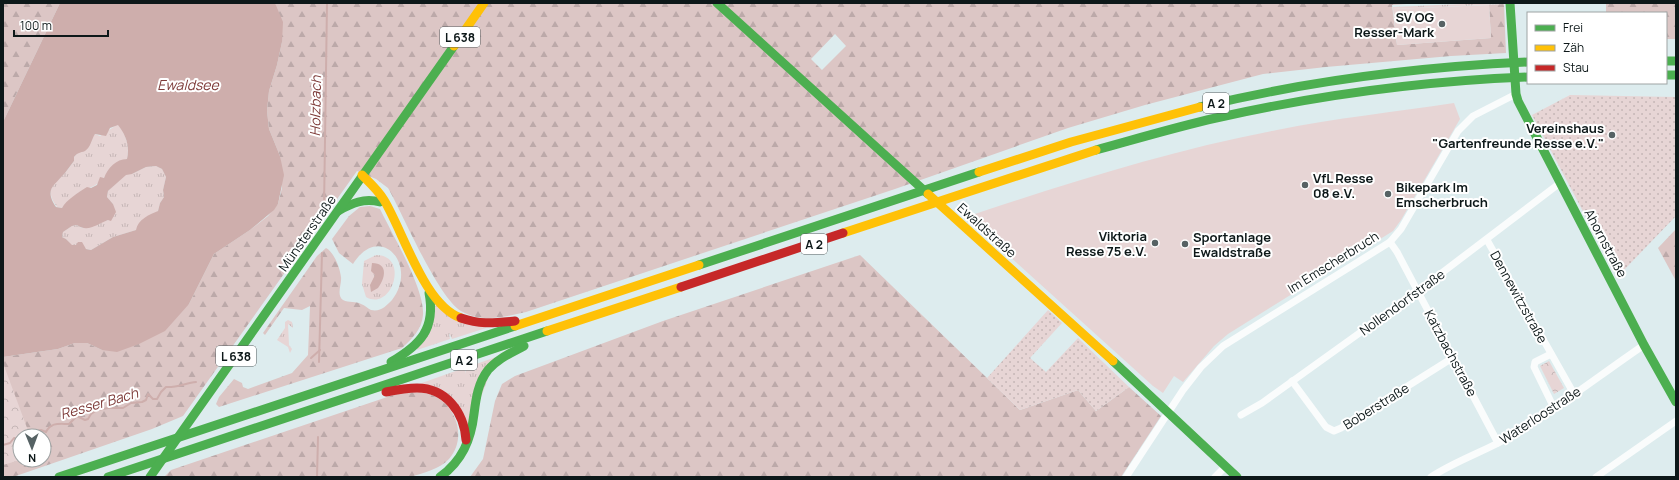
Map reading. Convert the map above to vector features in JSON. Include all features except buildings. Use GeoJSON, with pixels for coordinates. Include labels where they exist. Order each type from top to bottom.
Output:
{"type":"FeatureCollection","features":[{"type":"Feature","properties":{"kind":"main road","name":"Münsterstraße"},"geometry":{"type":"LineString","coordinates":[[150,477],[484,3]]}},
{"type":"Feature","properties":{"kind":"main road","name":"Ewaldstraße"},"geometry":{"type":"LineString","coordinates":[[717,3],[1169,412],[1237,477]]}},
{"type":"Feature","properties":{"kind":"main road"},"geometry":{"type":"LineString","coordinates":[[1510,3],[1516,94]]}},
{"type":"Feature","properties":{"kind":"main road","name":"A 2"},"geometry":{"type":"LineString","coordinates":[[59,477],[1071,142],[1212,104],[1268,92],[1388,73],[1524,62]]}},
{"type":"Feature","properties":{"kind":"main road","name":"A 2"},"geometry":{"type":"LineString","coordinates":[[108,477],[1076,156],[1149,135],[1271,106],[1391,87],[1452,81],[1525,77]]}},
{"type":"Feature","properties":{"kind":"main road","name":"Ahornstraße"},"geometry":{"type":"LineString","coordinates":[[1516,94],[1560,183],[1644,345],[1676,402]]}},
{"type":"Feature","properties":{"kind":"main road"},"geometry":{"type":"LineString","coordinates":[[360,178],[395,222]]}},
{"type":"Feature","properties":{"kind":"main road"},"geometry":{"type":"LineString","coordinates":[[360,178],[374,186],[384,200],[428,286],[439,303],[446,310],[455,316],[474,323],[495,324],[550,315]]}},
{"type":"Feature","properties":{"kind":"main road"},"geometry":{"type":"LineString","coordinates":[[338,211],[357,202],[368,200],[380,202]]}},
{"type":"Feature","properties":{"kind":"main road"},"geometry":{"type":"LineString","coordinates":[[364,376],[404,355],[419,342],[425,334],[431,315],[432,306],[428,286]]}},
{"type":"Feature","properties":{"kind":"main road"},"geometry":{"type":"LineString","coordinates":[[440,477],[455,465],[464,450],[472,429],[476,394],[482,378],[488,370],[502,357],[574,323]]}},
{"type":"Feature","properties":{"kind":"main road"},"geometry":{"type":"LineString","coordinates":[[353,396],[411,388],[421,388],[442,394],[450,401],[462,418],[466,434],[464,450]]}},
{"type":"Feature","properties":{"kind":"street","name":"Im Emscherbruch"},"geometry":{"type":"LineString","coordinates":[[1126,477],[1201,367],[1223,346],[1390,242],[1401,229],[1458,131],[1473,116],[1516,94]]}},
{"type":"Feature","properties":{"kind":"street","name":"Nollendorfstraße"},"geometry":{"type":"LineString","coordinates":[[1241,415],[1262,403],[1418,291],[1560,183]]}},
{"type":"Feature","properties":{"kind":"street","name":"Dennewitzstraße"},"geometry":{"type":"LineString","coordinates":[[1487,240],[1574,394]]}},
{"type":"Feature","properties":{"kind":"street","name":"Katzbachstraße"},"geometry":{"type":"LineString","coordinates":[[1390,242],[1397,252],[1454,357],[1498,443]]}},
{"type":"Feature","properties":{"kind":"street","name":"Waterloostraße"},"geometry":{"type":"LineString","coordinates":[[1431,477],[1447,467],[1498,443],[1532,423],[1644,345]]}},
{"type":"Feature","properties":{"kind":"street","name":"Dennewitzstraße"},"geometry":{"type":"LineString","coordinates":[[1551,354],[1535,362],[1534,368],[1554,408]]}},
{"type":"Feature","properties":{"kind":"street","name":"Boberstraße"},"geometry":{"type":"LineString","coordinates":[[1292,381],[1326,427],[1334,431],[1454,357]]}},
{"type":"Feature","properties":{"kind":"street"},"geometry":{"type":"LineString","coordinates":[[1596,477],[1676,421]]}},
{"type":"Feature","properties":{"kind":"street"},"geometry":{"type":"LineString","coordinates":[[1215,477],[1226,466]]}},
{"type":"Feature","properties":{"kind":"green space"},"geometry":{"type":"Polygon","coordinates":[[[3,3],[60,3],[3,122],[3,3]]]}},
{"type":"Feature","properties":{"kind":"green space"},"geometry":{"type":"Polygon","coordinates":[[[275,3],[1422,3],[1392,5],[1397,45],[1491,38],[1489,5],[1504,4],[1506,53],[1451,56],[1263,74],[1145,105],[1068,128],[895,189],[526,312],[493,318],[469,315],[461,311],[452,303],[432,273],[388,188],[376,179],[357,171],[183,416],[152,429],[52,464],[52,428],[12,428],[12,468],[39,468],[13,477],[3,477],[3,357],[58,349],[75,343],[87,343],[102,350],[189,304],[214,254],[268,216],[278,204],[282,188],[280,156],[269,129],[267,111],[269,91],[282,42],[275,3]],[[835,34],[811,59],[822,70],[846,46],[835,34]]]}},
{"type":"Feature","properties":{"kind":"green space"},"geometry":{"type":"Polygon","coordinates":[[[1484,3],[1504,4],[1393,9],[1393,7],[1484,3]]]}},
{"type":"Feature","properties":{"kind":"green space"},"geometry":{"type":"Polygon","coordinates":[[[1606,3],[1676,3],[1676,39],[1667,39],[1667,12],[1606,12],[1606,3]]]}},
{"type":"Feature","properties":{"kind":"green space","name":"SV OG Resser-Mark"},"geometry":{"type":"Polygon","coordinates":[[[1489,5],[1491,38],[1397,45],[1393,9],[1489,5]]]}},
{"type":"Feature","properties":{"kind":"green space"},"geometry":{"type":"Polygon","coordinates":[[[1570,95],[1676,97],[1676,216],[1624,270],[1613,268],[1532,115],[1570,95]]]}},
{"type":"Feature","properties":{"kind":"green space","name":"Sportanlage Ewaldstraße"},"geometry":{"type":"Polygon","coordinates":[[[1454,103],[1460,119],[1401,220],[1393,231],[1228,334],[1214,346],[1183,382],[1174,376],[1163,393],[1153,386],[966,217],[1120,168],[1198,147],[1299,126],[1454,103]]]}},
{"type":"Feature","properties":{"kind":"green space"},"geometry":{"type":"Polygon","coordinates":[[[118,124],[127,141],[127,159],[120,161],[112,167],[102,180],[92,187],[78,193],[62,208],[57,207],[51,196],[53,185],[74,161],[74,157],[95,134],[100,136],[118,124]]]}},
{"type":"Feature","properties":{"kind":"green space"},"geometry":{"type":"Polygon","coordinates":[[[156,166],[162,169],[166,177],[163,190],[164,197],[160,203],[158,211],[136,230],[113,237],[91,250],[71,245],[62,237],[63,232],[72,226],[77,225],[82,228],[108,220],[113,204],[107,197],[108,191],[126,174],[132,174],[146,167],[156,166]]]}},
{"type":"Feature","properties":{"kind":"green space"},"geometry":{"type":"Polygon","coordinates":[[[370,206],[380,209],[407,262],[419,291],[423,315],[421,325],[416,333],[402,348],[219,407],[216,404],[219,397],[234,379],[242,383],[243,387],[248,389],[292,373],[308,355],[310,306],[302,310],[284,308],[265,335],[263,333],[317,256],[326,248],[332,253],[339,269],[341,277],[340,295],[343,300],[359,303],[370,309],[378,310],[383,308],[392,300],[399,287],[401,274],[399,262],[393,253],[384,247],[374,247],[364,252],[353,264],[339,253],[332,239],[349,216],[360,207],[370,206]]]}},
{"type":"Feature","properties":{"kind":"green space"},"geometry":{"type":"Polygon","coordinates":[[[1676,229],[1676,281],[1658,248],[1676,229]]]}},
{"type":"Feature","properties":{"kind":"green space"},"geometry":{"type":"Polygon","coordinates":[[[376,255],[386,257],[392,264],[395,272],[394,282],[390,290],[383,297],[375,300],[366,297],[362,284],[364,261],[376,255]]]}},
{"type":"Feature","properties":{"kind":"green space"},"geometry":{"type":"Polygon","coordinates":[[[860,255],[1020,410],[1078,390],[1096,411],[1129,387],[1161,416],[1121,477],[470,477],[483,459],[495,401],[502,384],[515,376],[663,321],[860,255]]]}},
{"type":"Feature","properties":{"kind":"green space"},"geometry":{"type":"Polygon","coordinates":[[[434,305],[486,328],[452,339],[449,333],[450,339],[417,350],[434,305]]]}},
{"type":"Feature","properties":{"kind":"green space"},"geometry":{"type":"Polygon","coordinates":[[[1048,310],[1062,323],[1030,358],[1046,372],[1078,338],[1129,387],[1096,411],[1078,390],[1020,410],[987,378],[1048,310]]]}},
{"type":"Feature","properties":{"kind":"green space"},"geometry":{"type":"Polygon","coordinates":[[[288,320],[292,322],[293,328],[288,324],[289,345],[292,349],[290,353],[288,347],[277,340],[285,328],[285,322],[288,320]]]}},
{"type":"Feature","properties":{"kind":"green space"},"geometry":{"type":"Polygon","coordinates":[[[496,357],[470,427],[419,384],[464,368],[466,374],[465,368],[496,357]]]}},
{"type":"Feature","properties":{"kind":"green space"},"geometry":{"type":"Polygon","coordinates":[[[1549,361],[1564,388],[1554,394],[1540,366],[1549,361]]]}},
{"type":"Feature","properties":{"kind":"green space"},"geometry":{"type":"Polygon","coordinates":[[[3,363],[27,428],[12,428],[12,462],[3,465],[3,363]]]}},
{"type":"Feature","properties":{"kind":"green space"},"geometry":{"type":"Polygon","coordinates":[[[402,392],[426,393],[438,398],[452,413],[456,422],[458,441],[455,450],[449,459],[436,468],[426,472],[410,477],[164,477],[171,470],[402,392]]]}},
{"type":"Feature","properties":{"kind":"water","name":"Ewaldsee"},"geometry":{"type":"Polygon","coordinates":[[[60,3],[275,3],[283,22],[282,42],[269,91],[267,111],[269,129],[280,156],[284,175],[278,204],[274,210],[250,230],[214,254],[189,304],[165,331],[139,344],[117,352],[102,350],[87,343],[75,343],[58,349],[3,357],[3,122],[60,3]],[[118,125],[110,128],[106,136],[95,134],[87,149],[78,153],[74,157],[74,161],[52,188],[52,201],[56,207],[62,208],[80,191],[87,187],[91,188],[97,185],[100,177],[104,178],[116,162],[127,159],[127,141],[118,125]],[[156,166],[146,167],[132,174],[126,175],[108,191],[107,197],[113,204],[116,212],[111,221],[108,220],[89,228],[77,225],[72,226],[63,232],[62,237],[72,245],[82,242],[86,249],[91,250],[113,237],[136,230],[141,220],[158,211],[160,203],[164,197],[163,190],[166,177],[162,169],[156,166]]]}},
{"type":"Feature","properties":{"kind":"water"},"geometry":{"type":"Polygon","coordinates":[[[372,263],[381,266],[384,276],[378,288],[371,292],[370,285],[375,275],[371,271],[372,263]]]}},
{"type":"Feature","properties":{"kind":"waterway","name":"Holzbach"},"geometry":{"type":"LineString","coordinates":[[324,209],[327,3]]}},
{"type":"Feature","properties":{"kind":"waterway","name":"Holzbach"},"geometry":{"type":"LineString","coordinates":[[319,362],[322,253]]}},
{"type":"Feature","properties":{"kind":"waterway","name":"Holzbach"},"geometry":{"type":"LineString","coordinates":[[311,358],[320,350]]}},
{"type":"Feature","properties":{"kind":"waterway","name":"Resser Bach"},"geometry":{"type":"LineString","coordinates":[[49,428],[56,424],[69,424],[77,416],[85,420],[88,419],[91,414],[97,410],[123,408],[131,403],[142,402],[146,400],[148,394],[153,399],[157,399],[166,387],[174,387],[196,382]]}},
{"type":"Feature","properties":{"kind":"waterway","name":"Holzbach"},"geometry":{"type":"LineString","coordinates":[[317,477],[318,437]]}},
{"type":"Feature","properties":{"kind":"waterway","name":"Resser Bach"},"geometry":{"type":"LineString","coordinates":[[3,445],[10,443],[12,440]]}},
{"type":"Feature","properties":{"kind":"traffic: fast"},"geometry":{"type":"LineString","coordinates":[[717,3],[928,194]]}},
{"type":"Feature","properties":{"kind":"traffic: fast"},"geometry":{"type":"LineString","coordinates":[[1510,3],[1516,94],[1518,101],[1644,345],[1676,402]]}},
{"type":"Feature","properties":{"kind":"traffic: fast"},"geometry":{"type":"LineString","coordinates":[[150,477],[454,46]]}},
{"type":"Feature","properties":{"kind":"traffic: fast"},"geometry":{"type":"LineString","coordinates":[[1667,61],[1676,61]]}},
{"type":"Feature","properties":{"kind":"traffic: fast"},"geometry":{"type":"LineString","coordinates":[[1200,107],[1281,90],[1363,77],[1445,67],[1527,62]]}},
{"type":"Feature","properties":{"kind":"traffic: fast"},"geometry":{"type":"LineString","coordinates":[[1667,75],[1676,75]]}},
{"type":"Feature","properties":{"kind":"traffic: fast"},"geometry":{"type":"LineString","coordinates":[[1096,150],[1201,122],[1293,102],[1371,90],[1449,82],[1527,77]]}},
{"type":"Feature","properties":{"kind":"traffic: fast"},"geometry":{"type":"LineString","coordinates":[[699,265],[979,172]]}},
{"type":"Feature","properties":{"kind":"traffic: fast"},"geometry":{"type":"LineString","coordinates":[[338,211],[358,202],[380,202]]}},
{"type":"Feature","properties":{"kind":"traffic: fast"},"geometry":{"type":"LineString","coordinates":[[391,362],[410,349],[424,335],[430,317],[431,306],[429,293]]}},
{"type":"Feature","properties":{"kind":"traffic: fast"},"geometry":{"type":"LineString","coordinates":[[59,477],[515,326]]}},
{"type":"Feature","properties":{"kind":"traffic: fast"},"geometry":{"type":"LineString","coordinates":[[108,477],[547,331]]}},
{"type":"Feature","properties":{"kind":"traffic: fast"},"geometry":{"type":"LineString","coordinates":[[440,477],[448,471],[460,457],[468,441],[473,424],[478,391],[488,370],[504,356],[524,346]]}},
{"type":"Feature","properties":{"kind":"traffic: fast"},"geometry":{"type":"LineString","coordinates":[[1113,361],[1237,477]]}},
{"type":"Feature","properties":{"kind":"traffic: slow"},"geometry":{"type":"LineString","coordinates":[[454,46],[484,3]]}},
{"type":"Feature","properties":{"kind":"traffic: slow"},"geometry":{"type":"LineString","coordinates":[[979,172],[1071,142],[1200,107]]}},
{"type":"Feature","properties":{"kind":"traffic: slow"},"geometry":{"type":"LineString","coordinates":[[843,233],[1096,150]]}},
{"type":"Feature","properties":{"kind":"traffic: slow"},"geometry":{"type":"LineString","coordinates":[[362,175],[377,190],[384,200],[416,266],[436,299],[448,311],[461,318]]}},
{"type":"Feature","properties":{"kind":"traffic: slow"},"geometry":{"type":"LineString","coordinates":[[928,194],[1113,361]]}},
{"type":"Feature","properties":{"kind":"traffic: slow"},"geometry":{"type":"LineString","coordinates":[[515,326],[699,265]]}},
{"type":"Feature","properties":{"kind":"traffic: slow"},"geometry":{"type":"LineString","coordinates":[[547,331],[681,287]]}},
{"type":"Feature","properties":{"kind":"traffic: jam"},"geometry":{"type":"LineString","coordinates":[[681,287],[843,233]]}},
{"type":"Feature","properties":{"kind":"traffic: jam"},"geometry":{"type":"LineString","coordinates":[[461,318],[481,323],[515,321]]}},
{"type":"Feature","properties":{"kind":"traffic: jam"},"geometry":{"type":"LineString","coordinates":[[386,392],[417,388],[437,392],[445,397],[457,411],[462,420],[466,440]]}},
{"type":"Feature","properties":{"kind":"place","name":"SV OG Resser-Mark"},"geometry":{"type":"Point","coordinates":[1442,24]}},
{"type":"Feature","properties":{"kind":"place","name":"Vereinshaus \"Gartenfreunde Resse e.V.\""},"geometry":{"type":"Point","coordinates":[1612,135]}},
{"type":"Feature","properties":{"kind":"place","name":"VfL Resse 08 e.V."},"geometry":{"type":"Point","coordinates":[1305,185]}},
{"type":"Feature","properties":{"kind":"place","name":"Bikepark Im Emscherbruch"},"geometry":{"type":"Point","coordinates":[1388,194]}},
{"type":"Feature","properties":{"kind":"place","name":"Viktoria Resse 75 e.V."},"geometry":{"type":"Point","coordinates":[1155,243]}},
{"type":"Feature","properties":{"kind":"place","name":"Sportanlage Ewaldstraße"},"geometry":{"type":"Point","coordinates":[1185,244]}}]}
